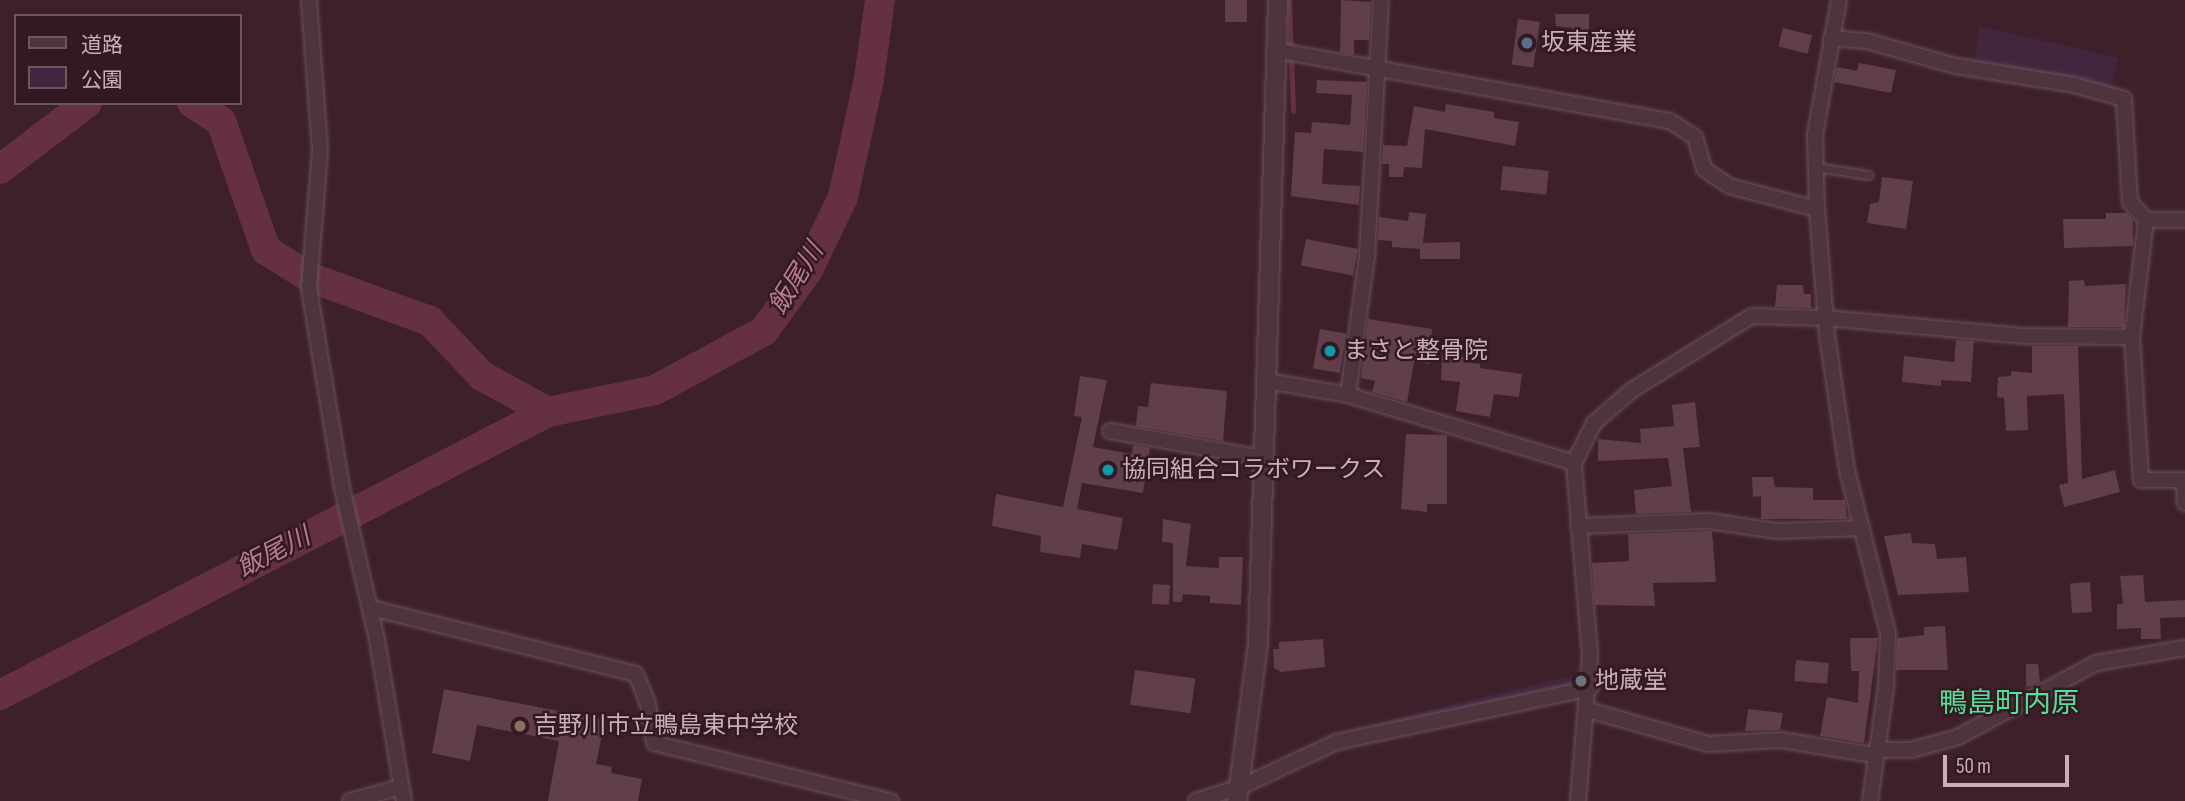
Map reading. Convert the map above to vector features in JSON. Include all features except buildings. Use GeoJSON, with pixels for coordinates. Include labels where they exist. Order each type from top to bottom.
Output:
{"type":"FeatureCollection","features":[{"type":"Feature","properties":{"kind":"street"},"geometry":{"type":"LineString","coordinates":[[309,0],[320,151],[309,288],[342,488],[371,608],[402,794],[350,801]]}},
{"type":"Feature","properties":{"kind":"street"},"geometry":{"type":"LineString","coordinates":[[1239,794],[1258,643],[1263,458],[1288,51],[1278,0]]}},
{"type":"Feature","properties":{"kind":"street"},"geometry":{"type":"LineString","coordinates":[[1348,395],[1367,257],[1380,68],[1381,0]]}},
{"type":"Feature","properties":{"kind":"street"},"geometry":{"type":"LineString","coordinates":[[1839,0],[1815,135],[1817,209],[1826,318],[1847,471],[1888,633],[1886,687],[1870,801]]}},
{"type":"Feature","properties":{"kind":"street"},"geometry":{"type":"LineString","coordinates":[[1831,38],[1867,41],[1956,65],[2075,85],[2124,99],[2130,202],[2146,220],[2185,220]]}},
{"type":"Feature","properties":{"kind":"street"},"geometry":{"type":"LineString","coordinates":[[1288,51],[1670,121],[1695,137],[1704,169],[1729,186],[1817,209]]}},
{"type":"Feature","properties":{"kind":"street"},"geometry":{"type":"LineString","coordinates":[[2146,220],[2132,337],[2141,480],[2184,480],[2185,503]]}},
{"type":"Feature","properties":{"kind":"street"},"geometry":{"type":"LineString","coordinates":[[1578,801],[1590,688],[1574,463],[1594,423],[1632,390],[1752,316],[1826,318],[2022,336],[2132,337]]}},
{"type":"Feature","properties":{"kind":"street"},"geometry":{"type":"LineString","coordinates":[[1267,381],[1348,395],[1574,463]]}},
{"type":"Feature","properties":{"kind":"street"},"geometry":{"type":"LineString","coordinates":[[1110,431],[1263,458]]}},
{"type":"Feature","properties":{"kind":"street"},"geometry":{"type":"LineString","coordinates":[[1578,526],[1709,521],[1777,531],[1862,528]]}},
{"type":"Feature","properties":{"kind":"street"},"geometry":{"type":"LineString","coordinates":[[371,608],[636,674],[648,704],[654,743],[891,801]]}},
{"type":"Feature","properties":{"kind":"street"},"geometry":{"type":"LineString","coordinates":[[1588,710],[1708,744],[1781,740],[1875,753],[1911,750],[1958,737],[2096,663],[2185,648]]}},
{"type":"Feature","properties":{"kind":"street"},"geometry":{"type":"LineString","coordinates":[[1196,801],[1239,794],[1337,742],[1590,688]]}},
{"type":"Feature","properties":{"kind":"lane"},"geometry":{"type":"LineString","coordinates":[[1816,167],[1868,174]]}},
{"type":"Feature","properties":{"kind":"green space"},"geometry":{"type":"Polygon","coordinates":[[[1979,26],[2118,58],[2111,90],[1974,64],[1979,26]]]}},
{"type":"Feature","properties":{"kind":"green space"},"geometry":{"type":"Polygon","coordinates":[[[1574,675],[1575,686],[1371,731],[1378,723],[1574,675]]]}},
{"type":"Feature","properties":{"kind":"waterway","name":"飯尾川"},"geometry":{"type":"LineString","coordinates":[[0,695],[548,412],[655,390],[764,331],[808,270],[843,197],[869,79],[880,0]]}},
{"type":"Feature","properties":{"kind":"waterway"},"geometry":{"type":"LineString","coordinates":[[1289,0],[1293,111]]}},
{"type":"Feature","properties":{"kind":"waterway","name":"飯尾川"},"geometry":{"type":"LineString","coordinates":[[0,169],[84,105]]}},
{"type":"Feature","properties":{"kind":"waterway","name":"飯尾川"},"geometry":{"type":"LineString","coordinates":[[195,105],[221,121],[266,250],[309,277],[430,321],[482,376],[548,412]]}},
{"type":"Feature","properties":{"kind":"place","name":"坂東産業"},"geometry":{"type":"Point","coordinates":[1527,43]}},
{"type":"Feature","properties":{"kind":"place","name":"まさと整骨院"},"geometry":{"type":"Point","coordinates":[1330,351]}},
{"type":"Feature","properties":{"kind":"place","name":"協同組合コラボワークス"},"geometry":{"type":"Point","coordinates":[1108,470]}},
{"type":"Feature","properties":{"kind":"place","name":"地蔵堂"},"geometry":{"type":"Point","coordinates":[1581,681]}},
{"type":"Feature","properties":{"kind":"place","name":"吉野川市立鴨島東中学校"},"geometry":{"type":"Point","coordinates":[520,726]}},
{"type":"Feature","properties":{"kind":"district","name":"鴨島町内原"},"geometry":{"type":"Point","coordinates":[2009,704]}}]}
